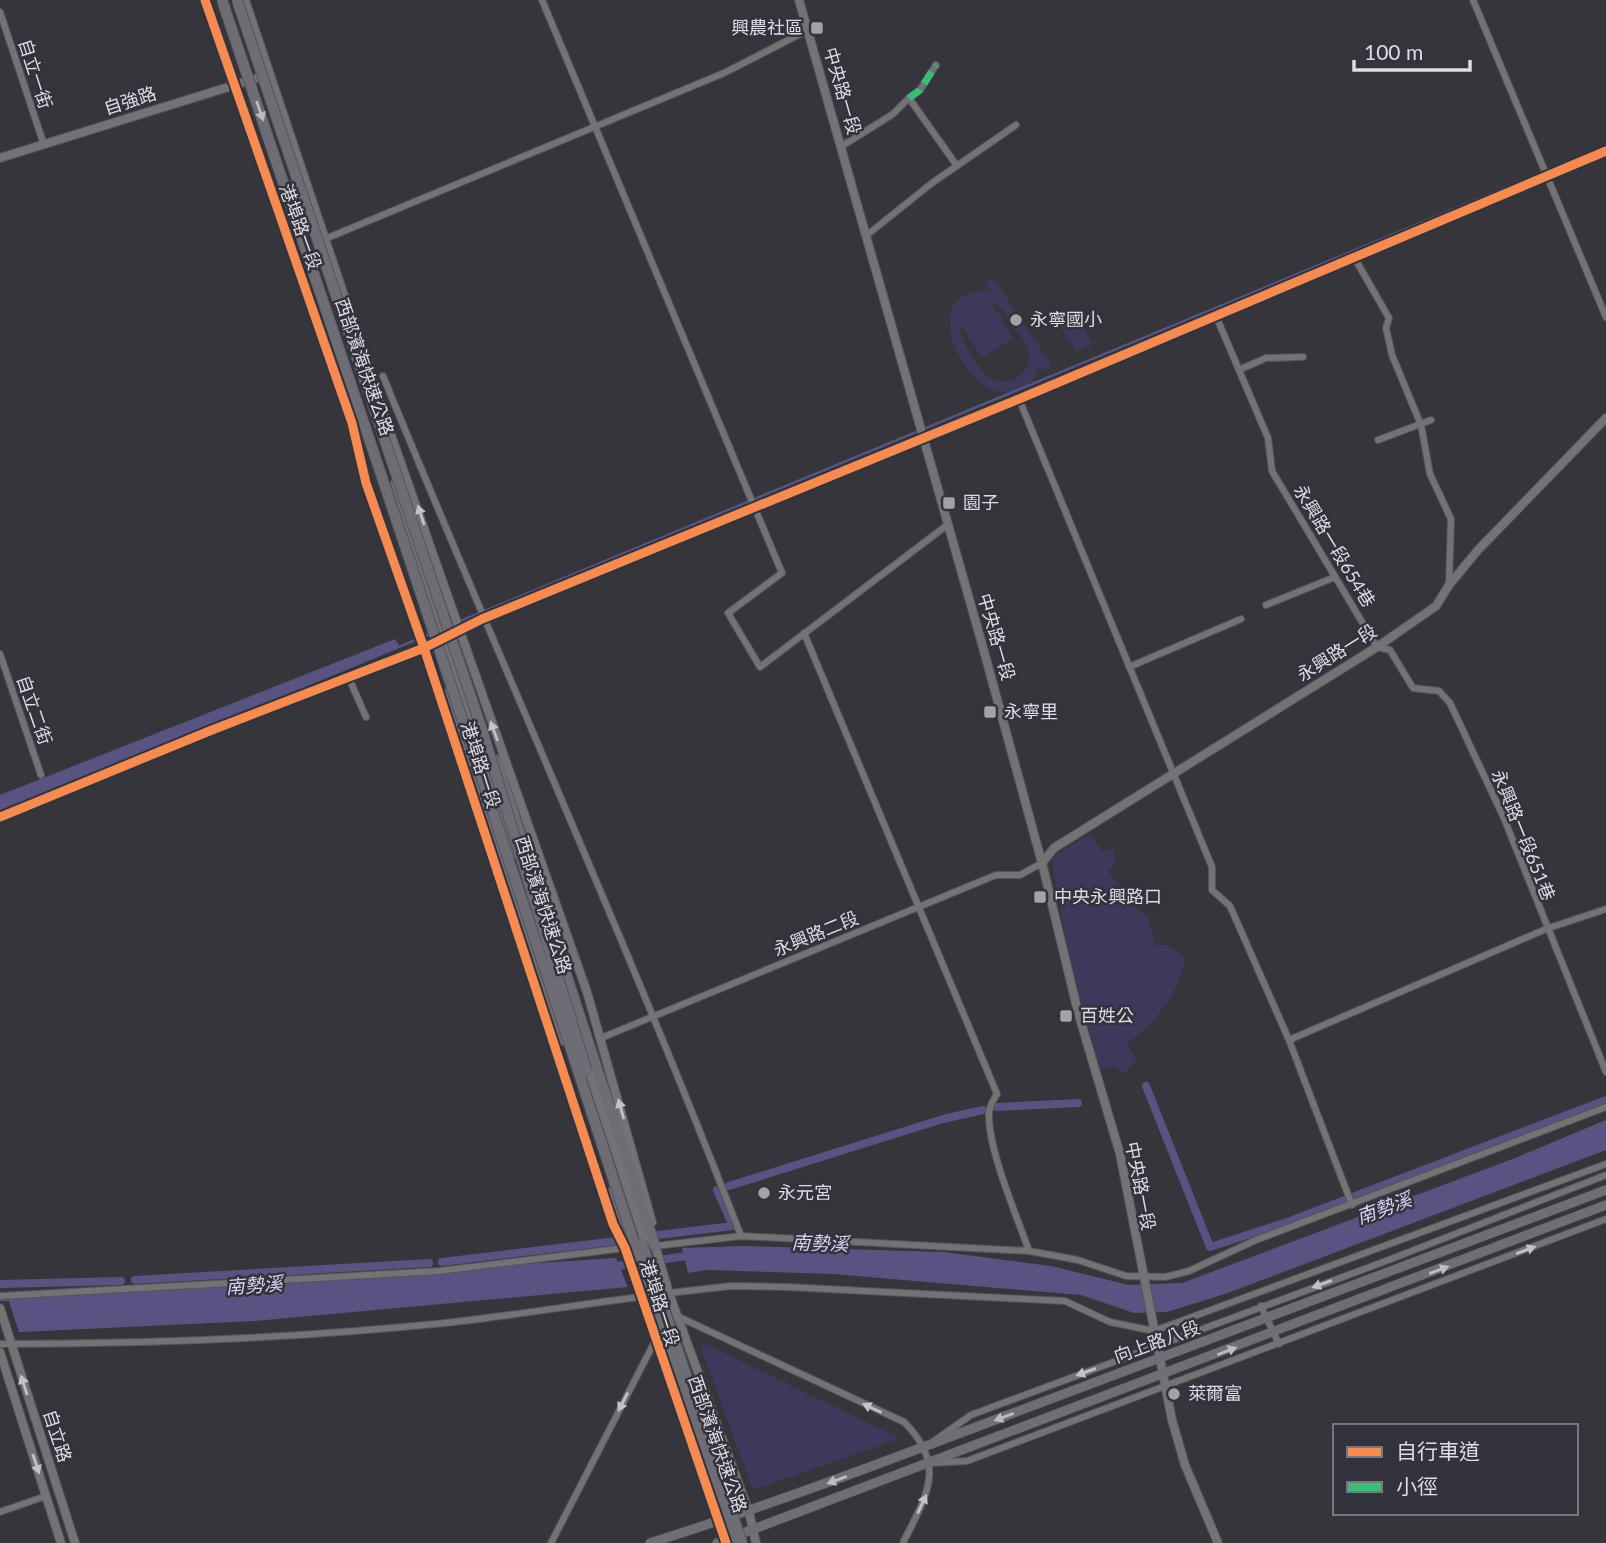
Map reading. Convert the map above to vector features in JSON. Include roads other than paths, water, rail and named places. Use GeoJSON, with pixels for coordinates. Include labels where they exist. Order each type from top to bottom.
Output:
{"type":"FeatureCollection","features":[{"type":"Feature","properties":{"kind":"highway","name":"西部濱海快速公路"},"geometry":{"type":"LineString","coordinates":[[222,0],[631,1230],[725,1542]]}},
{"type":"Feature","properties":{"kind":"highway","name":"西部濱海快速公路"},"geometry":{"type":"LineString","coordinates":[[237,0],[482,730],[599,1111],[741,1543]]}},
{"type":"Feature","properties":{"kind":"highway"},"geometry":{"type":"LineString","coordinates":[[442,656],[443,673],[456,719],[615,1198],[625,1248]]}},
{"type":"Feature","properties":{"kind":"highway"},"geometry":{"type":"LineString","coordinates":[[482,730],[500,772],[655,1246]]}},
{"type":"Feature","properties":{"kind":"main road","name":"向上路八段"},"geometry":{"type":"LineString","coordinates":[[650,1543],[750,1512],[924,1449],[1266,1317],[1606,1191]]}},
{"type":"Feature","properties":{"kind":"main road","name":"向上路八段"},"geometry":{"type":"LineString","coordinates":[[725,1542],[1606,1205]]}},
{"type":"Feature","properties":{"kind":"street","name":"港埠路一段"},"geometry":{"type":"LineString","coordinates":[[205,0],[232,85],[352,423],[366,483],[424,648],[613,1224],[625,1248],[725,1542]]}},
{"type":"Feature","properties":{"kind":"street","name":"港埠路一段"},"geometry":{"type":"LineString","coordinates":[[244,0],[384,415],[601,1038],[648,1202],[655,1246],[669,1293],[681,1318],[750,1512],[756,1543]]}},
{"type":"Feature","properties":{"kind":"street"},"geometry":{"type":"LineString","coordinates":[[542,0],[782,573],[728,613],[760,667],[946,526]]}},
{"type":"Feature","properties":{"kind":"street","name":"中央路一段"},"geometry":{"type":"LineString","coordinates":[[799,0],[1042,863],[1078,1012],[1120,1154],[1154,1331]]}},
{"type":"Feature","properties":{"kind":"street"},"geometry":{"type":"LineString","coordinates":[[1474,2],[1606,317]]}},
{"type":"Feature","properties":{"kind":"street","name":"自立一街"},"geometry":{"type":"LineString","coordinates":[[0,12],[44,145]]}},
{"type":"Feature","properties":{"kind":"street"},"geometry":{"type":"LineString","coordinates":[[325,239],[724,73],[808,30]]}},
{"type":"Feature","properties":{"kind":"street"},"geometry":{"type":"LineString","coordinates":[[842,146],[893,114],[920,90],[936,65]]}},
{"type":"Feature","properties":{"kind":"street","name":"自強路"},"geometry":{"type":"LineString","coordinates":[[0,158],[270,74]]}},
{"type":"Feature","properties":{"kind":"street"},"geometry":{"type":"LineString","coordinates":[[909,98],[957,166]]}},
{"type":"Feature","properties":{"kind":"street"},"geometry":{"type":"LineString","coordinates":[[867,235],[1016,125]]}},
{"type":"Feature","properties":{"kind":"street"},"geometry":{"type":"LineString","coordinates":[[0,817],[348,676],[424,648],[481,619],[923,439],[1606,151]]}},
{"type":"Feature","properties":{"kind":"street"},"geometry":{"type":"LineString","coordinates":[[1354,257],[1389,318],[1386,328],[1392,355],[1421,425],[1430,474],[1451,519],[1449,585]]}},
{"type":"Feature","properties":{"kind":"street","name":"永興路一段654巷"},"geometry":{"type":"LineString","coordinates":[[1216,316],[1241,369],[1268,438],[1272,471],[1377,647]]}},
{"type":"Feature","properties":{"kind":"street"},"geometry":{"type":"LineString","coordinates":[[1241,369],[1266,358],[1303,357]]}},
{"type":"Feature","properties":{"kind":"street"},"geometry":{"type":"LineString","coordinates":[[383,376],[481,619],[653,1016],[741,1236]]}},
{"type":"Feature","properties":{"kind":"street"},"geometry":{"type":"LineString","coordinates":[[1019,399],[1175,772],[1212,867],[1212,890],[1230,906],[1289,1040],[1352,1205]]}},
{"type":"Feature","properties":{"kind":"street"},"geometry":{"type":"LineString","coordinates":[[384,415],[397,497]]}},
{"type":"Feature","properties":{"kind":"street","name":"永興路一段"},"geometry":{"type":"LineString","coordinates":[[1042,863],[1054,848],[1377,647],[1436,607],[1449,585],[1606,419]]}},
{"type":"Feature","properties":{"kind":"street"},"geometry":{"type":"LineString","coordinates":[[1378,440],[1431,420]]}},
{"type":"Feature","properties":{"kind":"street"},"geometry":{"type":"LineString","coordinates":[[352,423],[397,497]]}},
{"type":"Feature","properties":{"kind":"street","name":"港埠路一段"},"geometry":{"type":"LineString","coordinates":[[397,497],[656,1278],[660,1321],[655,1341]]}},
{"type":"Feature","properties":{"kind":"street"},"geometry":{"type":"LineString","coordinates":[[1266,605],[1335,577]]}},
{"type":"Feature","properties":{"kind":"street"},"geometry":{"type":"LineString","coordinates":[[1129,667],[1241,619]]}},
{"type":"Feature","properties":{"kind":"street"},"geometry":{"type":"LineString","coordinates":[[804,633],[997,1094],[990,1105],[989,1117],[997,1156],[1029,1251]]}},
{"type":"Feature","properties":{"kind":"street","name":"永興路一段651巷"},"geometry":{"type":"LineString","coordinates":[[1377,647],[1390,650],[1413,688],[1439,691],[1450,703],[1503,816],[1546,929],[1606,1072]]}},
{"type":"Feature","properties":{"kind":"street","name":"自立二街"},"geometry":{"type":"LineString","coordinates":[[0,654],[41,775]]}},
{"type":"Feature","properties":{"kind":"street"},"geometry":{"type":"LineString","coordinates":[[348,676],[366,717]]}},
{"type":"Feature","properties":{"kind":"street","name":"永興路二段"},"geometry":{"type":"LineString","coordinates":[[601,1038],[996,876],[1020,875],[1042,863]]}},
{"type":"Feature","properties":{"kind":"street"},"geometry":{"type":"LineString","coordinates":[[1289,1040],[1546,929],[1606,909]]}},
{"type":"Feature","properties":{"kind":"street"},"geometry":{"type":"LineString","coordinates":[[655,1246],[741,1236],[1029,1251],[1144,1282],[1189,1271],[1256,1240],[1606,1107]]}},
{"type":"Feature","properties":{"kind":"street"},"geometry":{"type":"LineString","coordinates":[[669,1293],[753,1286],[1065,1301],[1110,1322],[1154,1331],[1606,1164]]}},
{"type":"Feature","properties":{"kind":"street"},"geometry":{"type":"LineString","coordinates":[[924,1449],[971,1415],[1606,1175]]}},
{"type":"Feature","properties":{"kind":"street","name":"港埠路一段"},"geometry":{"type":"LineString","coordinates":[[623,1177],[642,1225],[655,1246]]}},
{"type":"Feature","properties":{"kind":"street"},"geometry":{"type":"LineString","coordinates":[[930,1463],[967,1461],[1606,1219]]}},
{"type":"Feature","properties":{"kind":"street"},"geometry":{"type":"LineString","coordinates":[[0,1296],[439,1271],[625,1248]]}},
{"type":"Feature","properties":{"kind":"street"},"geometry":{"type":"LineString","coordinates":[[0,1344],[349,1331],[447,1322],[640,1297]]}},
{"type":"Feature","properties":{"kind":"street"},"geometry":{"type":"LineString","coordinates":[[1261,1306],[1279,1344]]}},
{"type":"Feature","properties":{"kind":"street","name":"自立路"},"geometry":{"type":"LineString","coordinates":[[0,1308],[75,1543]]}},
{"type":"Feature","properties":{"kind":"street"},"geometry":{"type":"LineString","coordinates":[[681,1318],[904,1422],[924,1449],[930,1463],[931,1485],[904,1543]]}},
{"type":"Feature","properties":{"kind":"street"},"geometry":{"type":"LineString","coordinates":[[1154,1331],[1183,1457],[1218,1543]]}},
{"type":"Feature","properties":{"kind":"street"},"geometry":{"type":"LineString","coordinates":[[551,1543],[655,1341]]}},
{"type":"Feature","properties":{"kind":"street","name":"自立路"},"geometry":{"type":"LineString","coordinates":[[0,1352],[61,1543]]}},
{"type":"Feature","properties":{"kind":"street"},"geometry":{"type":"LineString","coordinates":[[0,1512],[46,1496]]}},
{"type":"Feature","properties":{"kind":"street","name":"港埠路一段"},"geometry":{"type":"LineString","coordinates":[[754,1530],[762,1543]]}},
{"type":"Feature","properties":{"kind":"water"},"geometry":{"type":"Polygon","coordinates":[[[395,639],[400,647],[0,812],[0,795],[395,639]]]}},
{"type":"Feature","properties":{"kind":"water"},"geometry":{"type":"Polygon","coordinates":[[[1606,1120],[1606,1150],[1228,1293],[1167,1312],[1134,1313],[1081,1295],[833,1274],[707,1270],[688,1273],[682,1248],[744,1246],[944,1252],[1051,1266],[1129,1285],[1182,1283],[1515,1158],[1606,1120]]]}},
{"type":"Feature","properties":{"kind":"water"},"geometry":{"type":"Polygon","coordinates":[[[616,1258],[628,1287],[255,1321],[0,1333],[0,1296],[616,1258]]]}},
{"type":"Feature","properties":{"kind":"waterway"},"geometry":{"type":"LineString","coordinates":[[458,622],[1606,146]]}},
{"type":"Feature","properties":{"kind":"waterway"},"geometry":{"type":"LineString","coordinates":[[171,741],[430,634]]}},
{"type":"Feature","properties":{"kind":"waterway"},"geometry":{"type":"LineString","coordinates":[[1146,1086],[1210,1247],[1290,1221],[1606,1100]]}},
{"type":"Feature","properties":{"kind":"waterway"},"geometry":{"type":"LineString","coordinates":[[997,1107],[1078,1103]]}},
{"type":"Feature","properties":{"kind":"waterway"},"geometry":{"type":"LineString","coordinates":[[729,1186],[943,1119],[983,1110]]}},
{"type":"Feature","properties":{"kind":"waterway"},"geometry":{"type":"LineString","coordinates":[[658,1235],[733,1226],[717,1190]]}},
{"type":"Feature","properties":{"kind":"waterway"},"geometry":{"type":"LineString","coordinates":[[442,1262],[617,1241]]}},
{"type":"Feature","properties":{"kind":"waterway","name":"南勢溪"},"geometry":{"type":"LineString","coordinates":[[610,1267],[694,1255]]}},
{"type":"Feature","properties":{"kind":"waterway"},"geometry":{"type":"LineString","coordinates":[[135,1280],[429,1263]]}},
{"type":"Feature","properties":{"kind":"waterway"},"geometry":{"type":"LineString","coordinates":[[0,1284],[121,1281]]}},
{"type":"Feature","properties":{"kind":"place","name":"興農社區"},"geometry":{"type":"Point","coordinates":[817,28]}},
{"type":"Feature","properties":{"kind":"place","name":"永寧國小"},"geometry":{"type":"Point","coordinates":[1016,320]}},
{"type":"Feature","properties":{"kind":"place","name":"園子"},"geometry":{"type":"Point","coordinates":[949,503]}},
{"type":"Feature","properties":{"kind":"place","name":"永寧里"},"geometry":{"type":"Point","coordinates":[990,712]}},
{"type":"Feature","properties":{"kind":"place","name":"中央永興路口"},"geometry":{"type":"Point","coordinates":[1040,897]}},
{"type":"Feature","properties":{"kind":"place","name":"百姓公"},"geometry":{"type":"Point","coordinates":[1066,1016]}},
{"type":"Feature","properties":{"kind":"place","name":"永元宮"},"geometry":{"type":"Point","coordinates":[764,1193]}},
{"type":"Feature","properties":{"kind":"place","name":"萊爾富"},"geometry":{"type":"Point","coordinates":[1174,1394]}}]}
